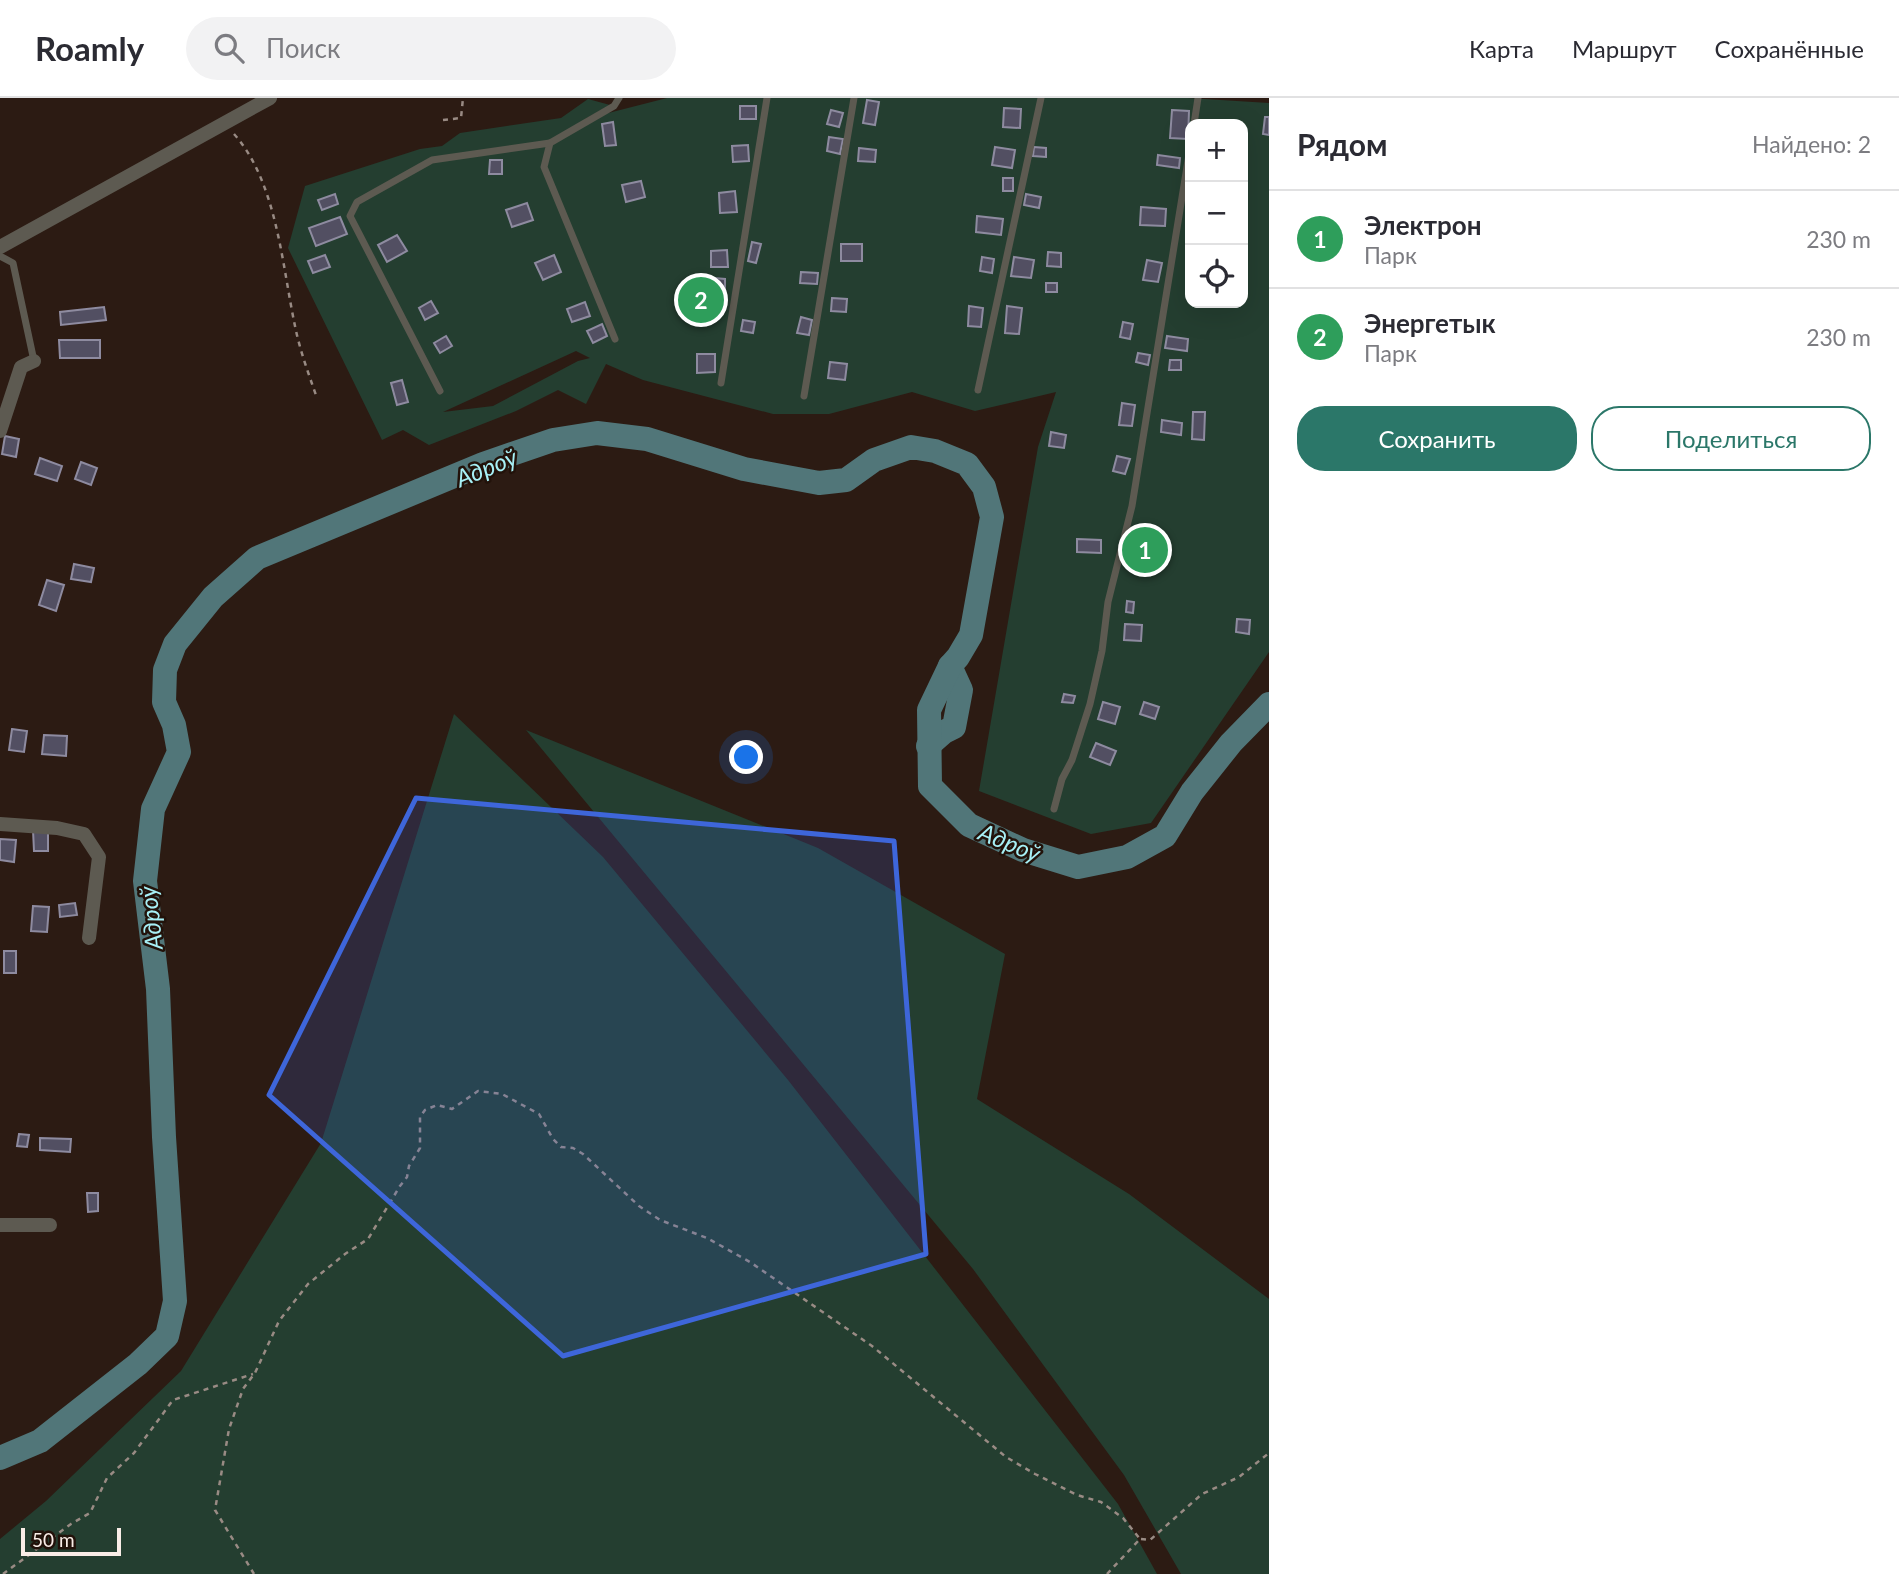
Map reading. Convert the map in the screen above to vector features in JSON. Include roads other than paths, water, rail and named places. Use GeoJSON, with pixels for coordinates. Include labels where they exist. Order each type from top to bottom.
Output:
{"type":"FeatureCollection","features":[{"type":"Feature","properties":{"kind":"street"},"geometry":{"type":"LineString","coordinates":[[0,247],[270,98]]}},
{"type":"Feature","properties":{"kind":"street"},"geometry":{"type":"LineString","coordinates":[[0,431],[22,367],[34,361]]}},
{"type":"Feature","properties":{"kind":"street"},"geometry":{"type":"LineString","coordinates":[[0,824],[57,828],[84,834],[99,857],[89,938]]}},
{"type":"Feature","properties":{"kind":"street"},"geometry":{"type":"LineString","coordinates":[[0,1225],[50,1225]]}},
{"type":"Feature","properties":{"kind":"lane"},"geometry":{"type":"LineString","coordinates":[[440,391],[350,216],[357,202],[432,160],[550,143],[614,106],[618,98]]}},
{"type":"Feature","properties":{"kind":"lane"},"geometry":{"type":"LineString","coordinates":[[721,383],[767,98]]}},
{"type":"Feature","properties":{"kind":"lane"},"geometry":{"type":"LineString","coordinates":[[804,396],[854,98]]}},
{"type":"Feature","properties":{"kind":"lane"},"geometry":{"type":"LineString","coordinates":[[978,390],[1041,98]]}},
{"type":"Feature","properties":{"kind":"lane"},"geometry":{"type":"LineString","coordinates":[[1195,119],[1198,98]]}},
{"type":"Feature","properties":{"kind":"lane"},"geometry":{"type":"LineString","coordinates":[[550,143],[544,167],[615,339]]}},
{"type":"Feature","properties":{"kind":"lane"},"geometry":{"type":"LineString","coordinates":[[1054,809],[1062,779],[1072,760],[1090,704],[1102,651],[1108,602],[1132,506],[1185,179]]}},
{"type":"Feature","properties":{"kind":"lane"},"geometry":{"type":"LineString","coordinates":[[0,256],[13,263],[34,361]]}},
{"type":"Feature","properties":{"kind":"waterway","name":"Адроў"},"geometry":{"type":"LineString","coordinates":[[0,1458],[40,1441],[138,1364],[167,1336],[175,1301],[158,989],[145,881],[153,809],[179,752],[174,725],[164,702],[165,670],[175,644],[213,597],[257,558],[483,464],[553,440],[597,433],[647,439],[744,469],[819,483],[846,480],[874,460],[911,447],[935,451],[967,464],[984,487],[992,517],[971,635],[950,666],[929,710],[930,786],[969,825],[1023,850],[1078,867],[1127,857],[1165,836],[1192,792],[1231,743],[1269,704]]}},
{"type":"Feature","properties":{"kind":"waterway"},"geometry":{"type":"LineString","coordinates":[[928,746],[954,727],[961,690],[950,666]]}},
{"type":"Feature","properties":{"kind":"place","name":"Энергетык"},"geometry":{"type":"Point","coordinates":[701,300]}},
{"type":"Feature","properties":{"kind":"place","name":"Электрон"},"geometry":{"type":"Point","coordinates":[1145,550]}}]}
